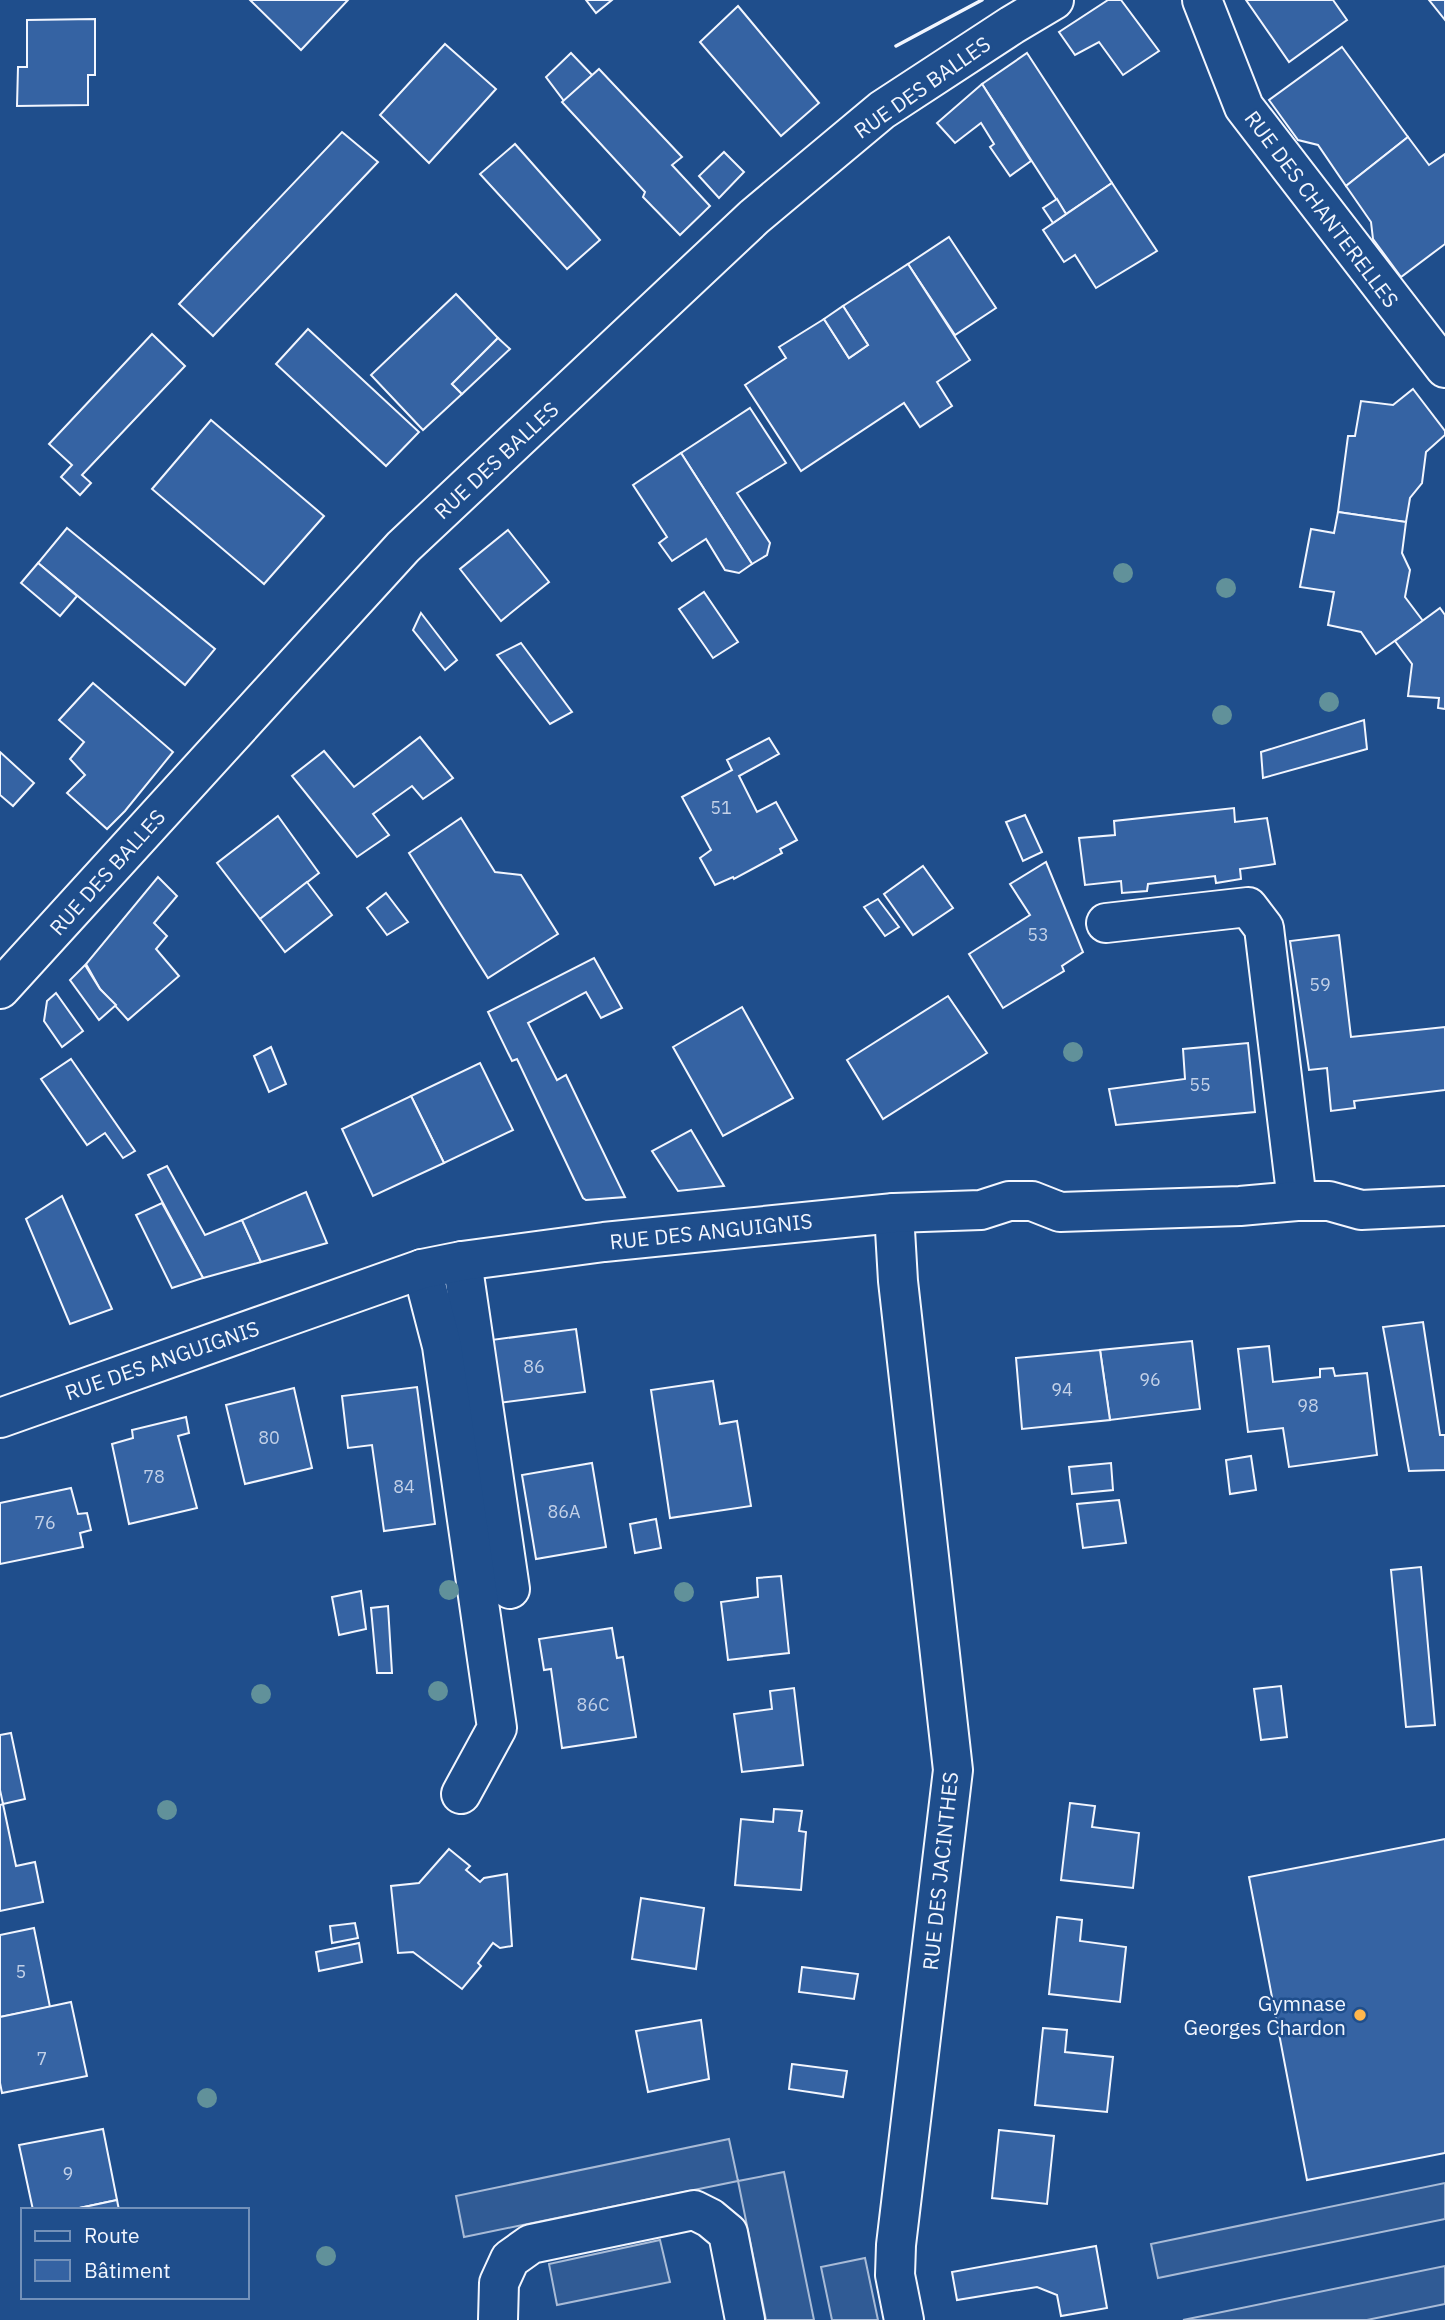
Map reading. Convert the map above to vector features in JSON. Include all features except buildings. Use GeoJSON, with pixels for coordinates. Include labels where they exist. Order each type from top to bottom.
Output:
{"type":"FeatureCollection","features":[{"type":"Feature","properties":{"kind":"street","name":"RUE DES BALLES"},"geometry":{"type":"LineString","coordinates":[[0,989],[403,547],[744,227],[882,110],[1012,24],[1054,0]]}},
{"type":"Feature","properties":{"kind":"street","name":"RUE DES CHANTERELLES"},"geometry":{"type":"LineString","coordinates":[[1202,0],[1244,107],[1445,368]]}},
{"type":"Feature","properties":{"kind":"street"},"geometry":{"type":"LineString","coordinates":[[1106,923],[1248,907],[1264,928],[1297,1201]]}},
{"type":"Feature","properties":{"kind":"street","name":"RUE DES ANGUIGNIS"},"geometry":{"type":"LineString","coordinates":[[0,1418],[422,1269],[463,1261],[604,1241],[894,1213],[981,1210],[1009,1201],[1032,1201],[1060,1212],[1240,1206],[1297,1201],[1329,1201],[1361,1210],[1445,1206]]}},
{"type":"Feature","properties":{"kind":"street","name":"RUE DES JACINTHES"},"geometry":{"type":"LineString","coordinates":[[894,1213],[898,1281],[954,1770],[896,2245],[895,2275],[904,2320]]}},
{"type":"Feature","properties":{"kind":"street"},"geometry":{"type":"LineString","coordinates":[[463,1261],[510,1589]]}},
{"type":"Feature","properties":{"kind":"street"},"geometry":{"type":"LineString","coordinates":[[422,1269],[442,1346],[497,1728],[461,1794]]}},
{"type":"Feature","properties":{"kind":"street"},"geometry":{"type":"LineString","coordinates":[[498,2320],[499,2283],[510,2259],[531,2244],[694,2210],[710,2218],[728,2233],[746,2320]]}},
{"type":"Feature","properties":{"kind":"shaded area"},"geometry":{"type":"Polygon","coordinates":[[[729,2139],[738,2181],[464,2237],[456,2196],[729,2139]]]}},
{"type":"Feature","properties":{"kind":"shaded area"},"geometry":{"type":"Polygon","coordinates":[[[784,2172],[814,2320],[766,2320],[738,2181],[784,2172]]]}},
{"type":"Feature","properties":{"kind":"shaded area"},"geometry":{"type":"Polygon","coordinates":[[[1445,2183],[1445,2219],[1158,2278],[1151,2244],[1445,2183]]]}},
{"type":"Feature","properties":{"kind":"shaded area"},"geometry":{"type":"Polygon","coordinates":[[[660,2240],[670,2282],[557,2305],[549,2264],[660,2240]]]}},
{"type":"Feature","properties":{"kind":"shaded area"},"geometry":{"type":"Polygon","coordinates":[[[865,2258],[878,2320],[832,2320],[821,2267],[865,2258]]]}},
{"type":"Feature","properties":{"kind":"shaded area"},"geometry":{"type":"Polygon","coordinates":[[[1445,2266],[1445,2304],[1367,2320],[1183,2320],[1445,2266]]]}},
{"type":"Feature","properties":{"kind":"wall"},"geometry":{"type":"LineString","coordinates":[[896,46],[982,0]]}},
{"type":"Feature","properties":{"kind":"place","name":"Gymnase Georges Chardon"},"geometry":{"type":"Point","coordinates":[1360,2015]}}]}
